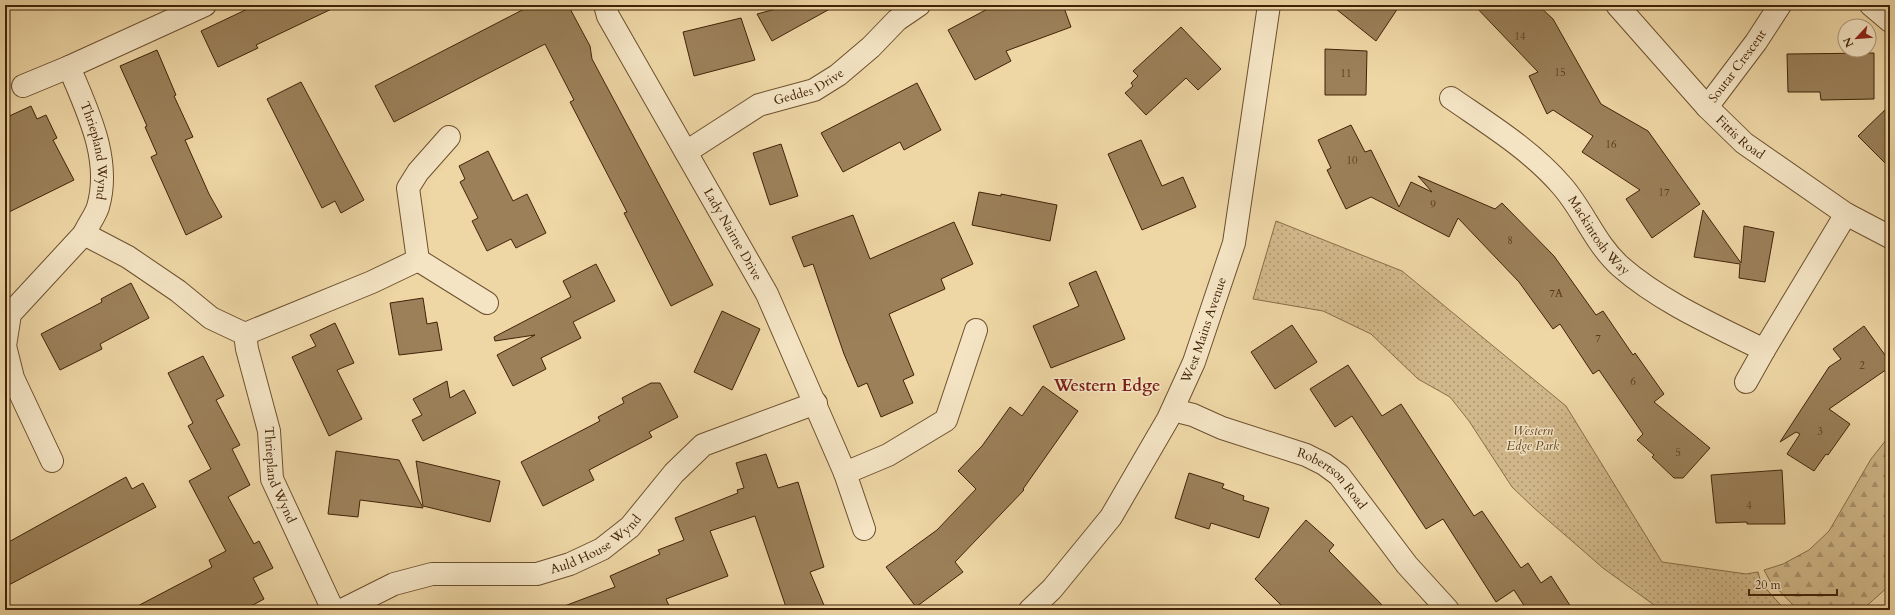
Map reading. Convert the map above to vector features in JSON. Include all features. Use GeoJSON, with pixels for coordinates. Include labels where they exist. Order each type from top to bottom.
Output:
{"type":"FeatureCollection","features":[{"type":"Feature","properties":{"kind":"street"},"geometry":{"type":"LineString","coordinates":[[23,86],[69,67],[205,5]]}},
{"type":"Feature","properties":{"kind":"street","name":"Lady Nairne Drive"},"geometry":{"type":"LineString","coordinates":[[605,5],[608,16],[767,294],[816,403],[845,473],[864,528]]}},
{"type":"Feature","properties":{"kind":"street","name":"Geddes Drive"},"geometry":{"type":"LineString","coordinates":[[686,152],[759,105],[814,90],[838,75],[870,47],[897,20],[919,5]]}},
{"type":"Feature","properties":{"kind":"street","name":"West Mains Avenue"},"geometry":{"type":"LineString","coordinates":[[1030,610],[1052,589],[1111,517],[1172,410],[1194,362],[1234,243],[1269,5]]}},
{"type":"Feature","properties":{"kind":"street","name":"Fittis Road"},"geometry":{"type":"LineString","coordinates":[[1617,5],[1707,107],[1744,143],[1846,214],[1890,237]]}},
{"type":"Feature","properties":{"kind":"street","name":"Soutar Crescent"},"geometry":{"type":"LineString","coordinates":[[1707,107],[1756,42],[1780,5]]}},
{"type":"Feature","properties":{"kind":"street"},"geometry":{"type":"LineString","coordinates":[[1871,5],[1890,21]]}},
{"type":"Feature","properties":{"kind":"street","name":"Thriepland Wynd"},"geometry":{"type":"LineString","coordinates":[[52,461],[13,378],[5,346],[10,314],[84,234],[98,207],[103,175],[94,128],[69,67]]}},
{"type":"Feature","properties":{"kind":"street","name":"Mackintosh Way"},"geometry":{"type":"LineString","coordinates":[[1451,98],[1528,152],[1563,186],[1604,249],[1620,266],[1644,285],[1714,325],[1764,350]]}},
{"type":"Feature","properties":{"kind":"street"},"geometry":{"type":"LineString","coordinates":[[418,260],[408,188],[418,172],[449,137]]}},
{"type":"Feature","properties":{"kind":"street"},"geometry":{"type":"LineString","coordinates":[[1746,382],[1846,214]]}},
{"type":"Feature","properties":{"kind":"street"},"geometry":{"type":"LineString","coordinates":[[84,234],[128,257],[178,291],[211,318],[245,334],[365,285],[418,260]]}},
{"type":"Feature","properties":{"kind":"street"},"geometry":{"type":"LineString","coordinates":[[418,260],[487,303]]}},
{"type":"Feature","properties":{"kind":"street"},"geometry":{"type":"LineString","coordinates":[[845,473],[888,455],[946,420],[976,330]]}},
{"type":"Feature","properties":{"kind":"street","name":"Thriepland Wynd"},"geometry":{"type":"LineString","coordinates":[[245,334],[247,349],[270,431],[272,479],[333,610]]}},
{"type":"Feature","properties":{"kind":"street","name":"Auld House Wynd"},"geometry":{"type":"LineString","coordinates":[[342,610],[394,584],[432,574],[537,574],[570,564],[602,549],[630,527],[674,473],[703,445],[816,403]]}},
{"type":"Feature","properties":{"kind":"street","name":"Robertson Road"},"geometry":{"type":"LineString","coordinates":[[1172,410],[1306,455],[1324,464],[1339,476],[1407,565],[1448,610]]}},
{"type":"Feature","properties":{"kind":"green space","name":"Western Edge Park"},"geometry":{"type":"Polygon","coordinates":[[[1276,221],[1402,271],[1566,406],[1662,562],[1746,574],[1758,572],[1761,583],[1785,610],[1661,610],[1603,568],[1512,487],[1469,421],[1450,397],[1418,379],[1371,334],[1323,311],[1253,299],[1276,221]]]}},
{"type":"Feature","properties":{"kind":"green space"},"geometry":{"type":"Polygon","coordinates":[[[1890,435],[1890,585],[1862,610],[1802,610],[1793,605],[1770,581],[1764,570],[1783,564],[1809,550],[1829,531],[1871,459],[1890,435]]]}},
{"type":"Feature","properties":{"kind":"building"},"geometry":{"type":"Polygon","coordinates":[[[256,5],[340,5],[256,45],[258,48],[218,67],[201,31],[256,5]]]}},
{"type":"Feature","properties":{"kind":"building"},"geometry":{"type":"Polygon","coordinates":[[[532,5],[568,5],[590,46],[592,59],[713,285],[671,306],[624,213],[627,212],[570,102],[574,100],[545,44],[394,122],[375,86],[532,5]]]}},
{"type":"Feature","properties":{"kind":"building"},"geometry":{"type":"Polygon","coordinates":[[[774,5],[837,5],[772,41],[757,14],[776,9],[774,5]]]}},
{"type":"Feature","properties":{"kind":"building"},"geometry":{"type":"Polygon","coordinates":[[[995,5],[1063,5],[1071,27],[1006,51],[1011,61],[975,80],[948,30],[995,5]]]}},
{"type":"Feature","properties":{"kind":"building"},"geometry":{"type":"Polygon","coordinates":[[[1331,5],[1400,5],[1376,41],[1331,5]]]}},
{"type":"Feature","properties":{"kind":"building"},"geometry":{"type":"Polygon","coordinates":[[[1474,5],[1538,5],[1553,19],[1601,104],[1648,131],[1700,204],[1652,238],[1626,199],[1640,190],[1582,152],[1593,136],[1553,110],[1547,114],[1529,76],[1538,72],[1474,5]]]}},
{"type":"Feature","properties":{"kind":"building"},"geometry":{"type":"Polygon","coordinates":[[[741,18],[755,60],[694,76],[683,32],[741,18]]]}},
{"type":"Feature","properties":{"kind":"building"},"geometry":{"type":"Polygon","coordinates":[[[1181,27],[1221,69],[1198,90],[1186,78],[1146,115],[1125,93],[1133,86],[1131,83],[1138,76],[1133,71],[1181,27]]]}},
{"type":"Feature","properties":{"kind":"building"},"geometry":{"type":"Polygon","coordinates":[[[1325,49],[1367,51],[1366,95],[1325,95],[1325,49]]]}},
{"type":"Feature","properties":{"kind":"building"},"geometry":{"type":"Polygon","coordinates":[[[157,50],[176,95],[174,96],[193,137],[185,140],[209,194],[222,217],[186,235],[151,157],[157,154],[145,127],[147,126],[120,66],[157,50]]]}},
{"type":"Feature","properties":{"kind":"building"},"geometry":{"type":"Polygon","coordinates":[[[1837,53],[1837,58],[1874,58],[1874,99],[1821,100],[1820,92],[1788,92],[1787,54],[1837,53]]]}},
{"type":"Feature","properties":{"kind":"building"},"geometry":{"type":"Polygon","coordinates":[[[301,82],[364,200],[341,213],[335,201],[322,208],[267,99],[301,82]]]}},
{"type":"Feature","properties":{"kind":"building"},"geometry":{"type":"Polygon","coordinates":[[[917,83],[941,130],[904,150],[900,142],[843,172],[821,133],[917,83]]]}},
{"type":"Feature","properties":{"kind":"building"},"geometry":{"type":"Polygon","coordinates":[[[1890,105],[1890,168],[1858,136],[1890,105]]]}},
{"type":"Feature","properties":{"kind":"building"},"geometry":{"type":"Polygon","coordinates":[[[31,106],[37,119],[46,115],[57,138],[53,140],[74,180],[5,214],[5,118],[31,106]]]}},
{"type":"Feature","properties":{"kind":"building"},"geometry":{"type":"Polygon","coordinates":[[[1351,125],[1365,152],[1371,150],[1399,207],[1411,182],[1432,192],[1418,176],[1495,209],[1502,203],[1554,256],[1596,315],[1603,311],[1633,355],[1635,353],[1664,394],[1654,402],[1710,448],[1683,478],[1674,478],[1652,457],[1654,455],[1637,440],[1643,434],[1599,370],[1593,374],[1560,324],[1553,329],[1519,282],[1458,218],[1449,237],[1371,197],[1346,209],[1327,170],[1331,168],[1318,140],[1351,125]]]}},
{"type":"Feature","properties":{"kind":"building"},"geometry":{"type":"Polygon","coordinates":[[[1141,140],[1162,186],[1183,177],[1196,207],[1142,230],[1108,154],[1141,140]]]}},
{"type":"Feature","properties":{"kind":"building"},"geometry":{"type":"Polygon","coordinates":[[[781,144],[798,196],[770,205],[753,153],[781,144]]]}},
{"type":"Feature","properties":{"kind":"building"},"geometry":{"type":"Polygon","coordinates":[[[488,151],[513,201],[527,194],[546,233],[516,248],[511,239],[487,251],[472,221],[478,218],[460,182],[465,179],[459,166],[488,151]]]}},
{"type":"Feature","properties":{"kind":"building"},"geometry":{"type":"Polygon","coordinates":[[[979,192],[1001,196],[1001,194],[1057,205],[1050,241],[972,225],[979,192]]]}},
{"type":"Feature","properties":{"kind":"building"},"geometry":{"type":"Polygon","coordinates":[[[1703,210],[1741,263],[1744,226],[1774,232],[1765,282],[1739,278],[1740,264],[1694,257],[1703,210]]]}},
{"type":"Feature","properties":{"kind":"building"},"geometry":{"type":"Polygon","coordinates":[[[853,215],[870,259],[954,222],[973,264],[941,279],[945,289],[889,314],[914,375],[903,380],[913,403],[881,417],[867,383],[858,387],[844,354],[813,264],[804,267],[792,237],[853,215]]]}},
{"type":"Feature","properties":{"kind":"building"},"geometry":{"type":"Polygon","coordinates":[[[596,264],[615,301],[573,322],[581,338],[541,358],[546,369],[513,386],[497,355],[535,335],[495,341],[494,337],[571,297],[563,281],[596,264]]]}},
{"type":"Feature","properties":{"kind":"building"},"geometry":{"type":"Polygon","coordinates":[[[1096,271],[1125,339],[1051,368],[1033,326],[1079,306],[1069,283],[1096,271]]]}},
{"type":"Feature","properties":{"kind":"building"},"geometry":{"type":"Polygon","coordinates":[[[131,283],[149,318],[100,344],[102,349],[60,370],[41,334],[102,302],[101,299],[131,283]]]}},
{"type":"Feature","properties":{"kind":"building"},"geometry":{"type":"Polygon","coordinates":[[[423,298],[427,324],[437,322],[442,350],[399,355],[390,303],[423,298]]]}},
{"type":"Feature","properties":{"kind":"building"},"geometry":{"type":"Polygon","coordinates":[[[722,311],[760,329],[732,390],[694,372],[722,311]]]}},
{"type":"Feature","properties":{"kind":"building"},"geometry":{"type":"Polygon","coordinates":[[[335,323],[354,363],[337,370],[362,419],[329,436],[292,357],[316,346],[310,335],[335,323]]]}},
{"type":"Feature","properties":{"kind":"building"},"geometry":{"type":"Polygon","coordinates":[[[1292,325],[1317,362],[1275,389],[1251,352],[1292,325]]]}},
{"type":"Feature","properties":{"kind":"building"},"geometry":{"type":"Polygon","coordinates":[[[1864,326],[1890,362],[1890,367],[1829,409],[1850,424],[1828,455],[1826,454],[1814,471],[1787,454],[1800,434],[1796,432],[1780,442],[1829,367],[1841,359],[1833,349],[1864,326]]]}},
{"type":"Feature","properties":{"kind":"building"},"geometry":{"type":"Polygon","coordinates":[[[203,356],[224,396],[216,400],[240,445],[232,449],[250,485],[228,497],[254,544],[259,541],[273,568],[253,578],[264,599],[244,610],[130,610],[212,567],[209,560],[226,551],[189,481],[211,469],[188,426],[193,423],[168,373],[203,356]]]}},
{"type":"Feature","properties":{"kind":"building"},"geometry":{"type":"Polygon","coordinates":[[[1348,365],[1382,416],[1401,404],[1474,516],[1482,511],[1521,568],[1528,563],[1541,583],[1551,576],[1573,610],[1527,610],[1514,590],[1496,602],[1443,519],[1426,529],[1352,416],[1335,427],[1310,389],[1348,365]]]}},
{"type":"Feature","properties":{"kind":"building"},"geometry":{"type":"Polygon","coordinates":[[[447,381],[450,398],[464,390],[476,413],[423,441],[412,420],[422,415],[413,399],[447,381]]]}},
{"type":"Feature","properties":{"kind":"building"},"geometry":{"type":"Polygon","coordinates":[[[651,383],[660,383],[678,417],[649,432],[652,437],[589,470],[594,480],[543,506],[521,462],[600,421],[598,417],[624,403],[622,398],[651,383]]]}},
{"type":"Feature","properties":{"kind":"building"},"geometry":{"type":"Polygon","coordinates":[[[1043,386],[1078,411],[1023,489],[1024,490],[955,562],[963,572],[916,607],[886,567],[937,530],[976,489],[958,471],[982,446],[1010,407],[1022,416],[1043,386]]]}},
{"type":"Feature","properties":{"kind":"building"},"geometry":{"type":"Polygon","coordinates":[[[336,451],[399,460],[423,508],[360,500],[358,517],[328,514],[336,451]]]}},
{"type":"Feature","properties":{"kind":"building"},"geometry":{"type":"Polygon","coordinates":[[[766,454],[778,488],[798,482],[824,567],[810,572],[826,610],[787,610],[755,516],[710,531],[728,576],[666,599],[671,610],[559,610],[559,608],[615,587],[610,576],[660,554],[658,550],[684,540],[675,518],[738,493],[737,490],[744,488],[736,463],[766,454]]]}},
{"type":"Feature","properties":{"kind":"building"},"geometry":{"type":"Polygon","coordinates":[[[416,461],[500,481],[490,522],[423,506],[416,461]]]}},
{"type":"Feature","properties":{"kind":"building"},"geometry":{"type":"Polygon","coordinates":[[[1782,470],[1785,524],[1747,524],[1747,522],[1716,523],[1711,475],[1782,470]]]}},
{"type":"Feature","properties":{"kind":"building"},"geometry":{"type":"Polygon","coordinates":[[[1189,473],[1224,484],[1222,488],[1244,496],[1243,500],[1269,508],[1259,538],[1211,523],[1209,529],[1175,518],[1189,473]]]}},
{"type":"Feature","properties":{"kind":"building"},"geometry":{"type":"Polygon","coordinates":[[[126,477],[132,489],[143,483],[156,507],[5,587],[5,544],[126,477]]]}},
{"type":"Feature","properties":{"kind":"building"},"geometry":{"type":"Polygon","coordinates":[[[1306,520],[1334,545],[1329,551],[1387,610],[1286,610],[1255,579],[1306,520]]]}},
{"type":"Feature","properties":{"kind":"district","name":"Western Edge"},"geometry":{"type":"Point","coordinates":[1107,385]}}]}
